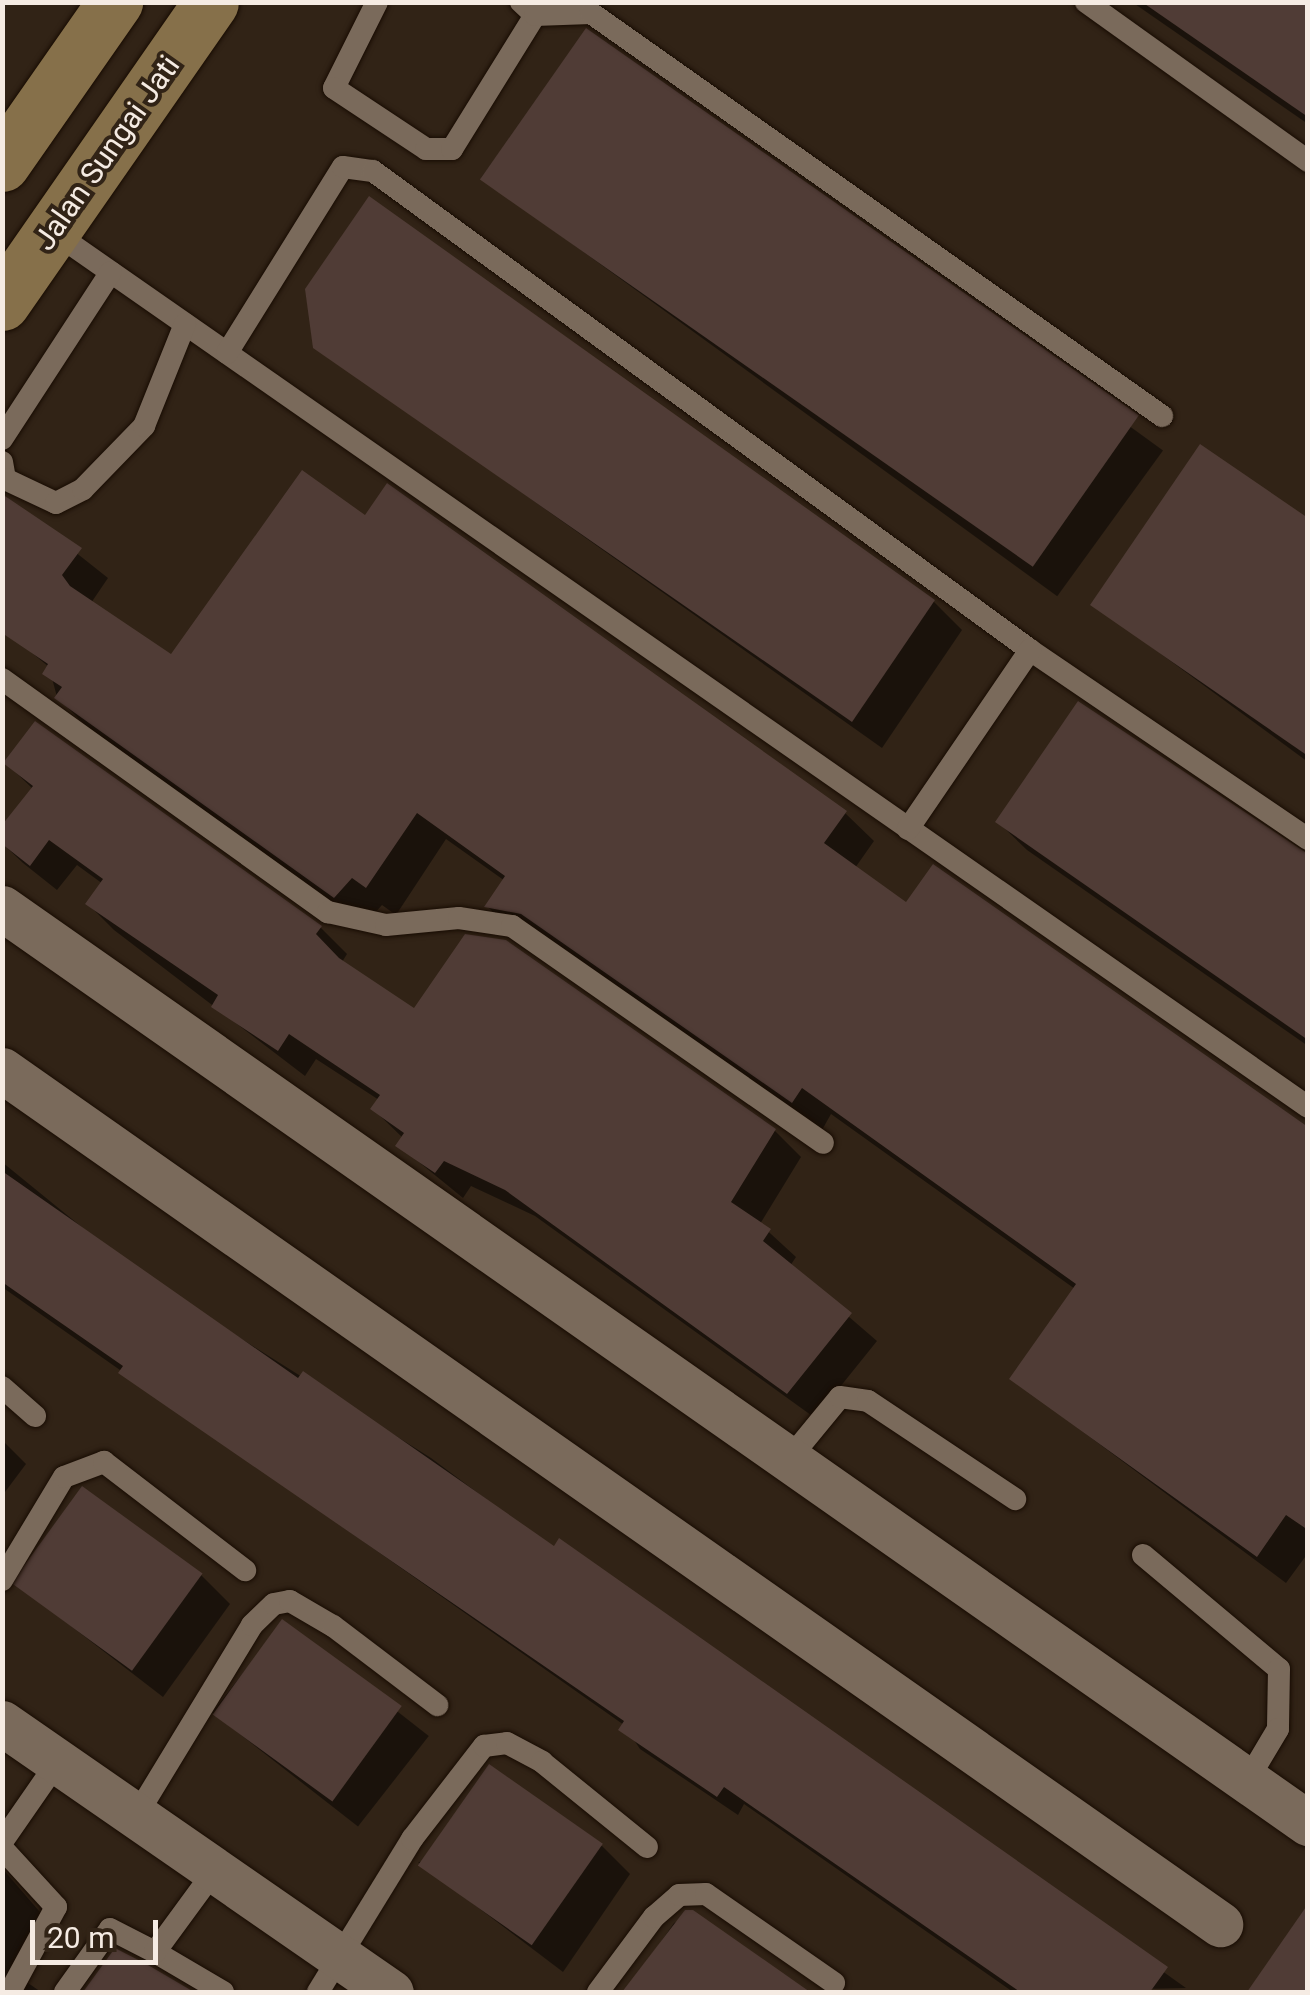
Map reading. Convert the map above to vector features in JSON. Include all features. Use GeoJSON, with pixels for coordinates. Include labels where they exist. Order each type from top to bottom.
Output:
{"type":"FeatureCollection","features":[{"type":"Feature","properties":{"kind":"main road","name":"Jalan Sungai Jati"},"geometry":{"type":"LineString","coordinates":[[2,303],[211,2]]}},
{"type":"Feature","properties":{"kind":"main road"},"geometry":{"type":"LineString","coordinates":[[2,164],[99,8]]}},
{"type":"Feature","properties":{"kind":"street"},"geometry":{"type":"LineString","coordinates":[[2,908],[1308,1823]]}},
{"type":"Feature","properties":{"kind":"street"},"geometry":{"type":"LineString","coordinates":[[2,1070],[1220,1924]]}},
{"type":"Feature","properties":{"kind":"street"},"geometry":{"type":"LineString","coordinates":[[2,1722],[214,1870],[330,1976],[391,1992]]}},
{"type":"Feature","properties":{"kind":"lane"},"geometry":{"type":"LineString","coordinates":[[376,2],[334,88],[426,149],[452,149],[528,9],[591,13],[1162,416]]}},
{"type":"Feature","properties":{"kind":"lane"},"geometry":{"type":"LineString","coordinates":[[1086,2],[1308,160]]}},
{"type":"Feature","properties":{"kind":"lane"},"geometry":{"type":"LineString","coordinates":[[227,354],[343,166],[373,171],[1030,650],[1308,839]]}},
{"type":"Feature","properties":{"kind":"lane"},"geometry":{"type":"LineString","coordinates":[[52,231],[1308,1107]]}},
{"type":"Feature","properties":{"kind":"lane"},"geometry":{"type":"LineString","coordinates":[[2,439],[112,272]]}},
{"type":"Feature","properties":{"kind":"lane"},"geometry":{"type":"LineString","coordinates":[[2,462],[5,479],[56,503],[83,489],[144,426],[185,324]]}},
{"type":"Feature","properties":{"kind":"lane"},"geometry":{"type":"LineString","coordinates":[[908,828],[1030,650]]}},
{"type":"Feature","properties":{"kind":"lane"},"geometry":{"type":"LineString","coordinates":[[2,678],[328,912],[386,924],[459,918],[512,926],[824,1143]]}},
{"type":"Feature","properties":{"kind":"lane"},"geometry":{"type":"LineString","coordinates":[[2,1387],[34,1416]]}},
{"type":"Feature","properties":{"kind":"lane"},"geometry":{"type":"LineString","coordinates":[[788,1459],[840,1397],[868,1401],[1015,1498]]}},
{"type":"Feature","properties":{"kind":"lane"},"geometry":{"type":"LineString","coordinates":[[2,1580],[64,1478],[104,1462],[246,1570]]}},
{"type":"Feature","properties":{"kind":"lane"},"geometry":{"type":"LineString","coordinates":[[1143,1556],[1280,1669],[1278,1729],[1247,1780]]}},
{"type":"Feature","properties":{"kind":"lane"},"geometry":{"type":"LineString","coordinates":[[136,1816],[274,1604],[290,1602],[333,1626],[437,1704]]}},
{"type":"Feature","properties":{"kind":"lane"},"geometry":{"type":"LineString","coordinates":[[330,1976],[412,1839],[484,1746],[507,1743],[542,1762],[647,1847]]}},
{"type":"Feature","properties":{"kind":"lane"},"geometry":{"type":"LineString","coordinates":[[10,1992],[56,1908],[2,1845],[58,1761]]}},
{"type":"Feature","properties":{"kind":"lane"},"geometry":{"type":"LineString","coordinates":[[155,1952],[214,1870]]}},
{"type":"Feature","properties":{"kind":"lane"},"geometry":{"type":"LineString","coordinates":[[598,1992],[654,1917],[679,1895],[706,1894],[834,1982]]}},
{"type":"Feature","properties":{"kind":"lane"},"geometry":{"type":"LineString","coordinates":[[66,1992],[110,1929],[223,1992]]}},
{"type":"Feature","properties":{"kind":"building"},"geometry":{"type":"Polygon","coordinates":[[[1142,2],[1308,2],[1308,117],[1142,2]]]}},
{"type":"Feature","properties":{"kind":"building"},"geometry":{"type":"Polygon","coordinates":[[[586,28],[1139,415],[1033,567],[480,180],[586,28]]]}},
{"type":"Feature","properties":{"kind":"building"},"geometry":{"type":"Polygon","coordinates":[[[369,196],[935,600],[852,722],[313,348],[305,289],[369,196]]]}},
{"type":"Feature","properties":{"kind":"building"},"geometry":{"type":"Polygon","coordinates":[[[1200,444],[1308,518],[1308,756],[1090,605],[1200,444]]]}},
{"type":"Feature","properties":{"kind":"building"},"geometry":{"type":"Polygon","coordinates":[[[302,470],[365,515],[387,483],[847,811],[824,843],[906,902],[933,864],[1308,1127],[1308,1530],[1286,1515],[1257,1557],[1009,1379],[1076,1284],[802,1088],[792,1103],[521,914],[484,907],[505,876],[417,813],[366,888],[352,878],[334,898],[54,698],[62,687],[42,674],[48,664],[2,633],[2,494],[82,548],[62,575],[70,586],[171,654],[302,470]]]}},
{"type":"Feature","properties":{"kind":"building"},"geometry":{"type":"Polygon","coordinates":[[[1078,701],[1308,854],[1308,1040],[995,822],[1078,701]]]}},
{"type":"Feature","properties":{"kind":"building"},"geometry":{"type":"Polygon","coordinates":[[[35,721],[322,926],[316,934],[339,958],[414,1008],[465,934],[506,940],[776,1129],[731,1202],[771,1229],[763,1241],[852,1313],[787,1394],[505,1190],[444,1161],[435,1173],[395,1146],[404,1133],[370,1109],[380,1095],[289,1034],[278,1051],[211,1007],[218,995],[85,904],[103,879],[49,840],[30,866],[2,844],[2,825],[33,786],[3,763],[35,721]]]}},
{"type":"Feature","properties":{"kind":"building"},"geometry":{"type":"Polygon","coordinates":[[[2,1171],[298,1378],[303,1371],[554,1546],[559,1538],[1168,1967],[1150,1992],[1020,1992],[724,1787],[717,1797],[618,1730],[624,1721],[118,1373],[123,1366],[2,1282],[2,1171]]]}},
{"type":"Feature","properties":{"kind":"building"},"geometry":{"type":"Polygon","coordinates":[[[82,1486],[203,1574],[132,1671],[11,1583],[82,1486]]]}},
{"type":"Feature","properties":{"kind":"building"},"geometry":{"type":"Polygon","coordinates":[[[282,1619],[402,1706],[332,1801],[213,1714],[282,1619]]]}},
{"type":"Feature","properties":{"kind":"building"},"geometry":{"type":"Polygon","coordinates":[[[489,1764],[603,1844],[532,1945],[418,1866],[489,1764]]]}},
{"type":"Feature","properties":{"kind":"building"},"geometry":{"type":"Polygon","coordinates":[[[1308,1904],[1308,1992],[1247,1992],[1308,1904]]]}},
{"type":"Feature","properties":{"kind":"building"},"geometry":{"type":"Polygon","coordinates":[[[685,1910],[693,1910],[810,1992],[622,1992],[685,1910]]]}},
{"type":"Feature","properties":{"kind":"building"},"geometry":{"type":"Polygon","coordinates":[[[115,1948],[148,1965],[194,1992],[83,1992],[115,1948]]]}}]}
